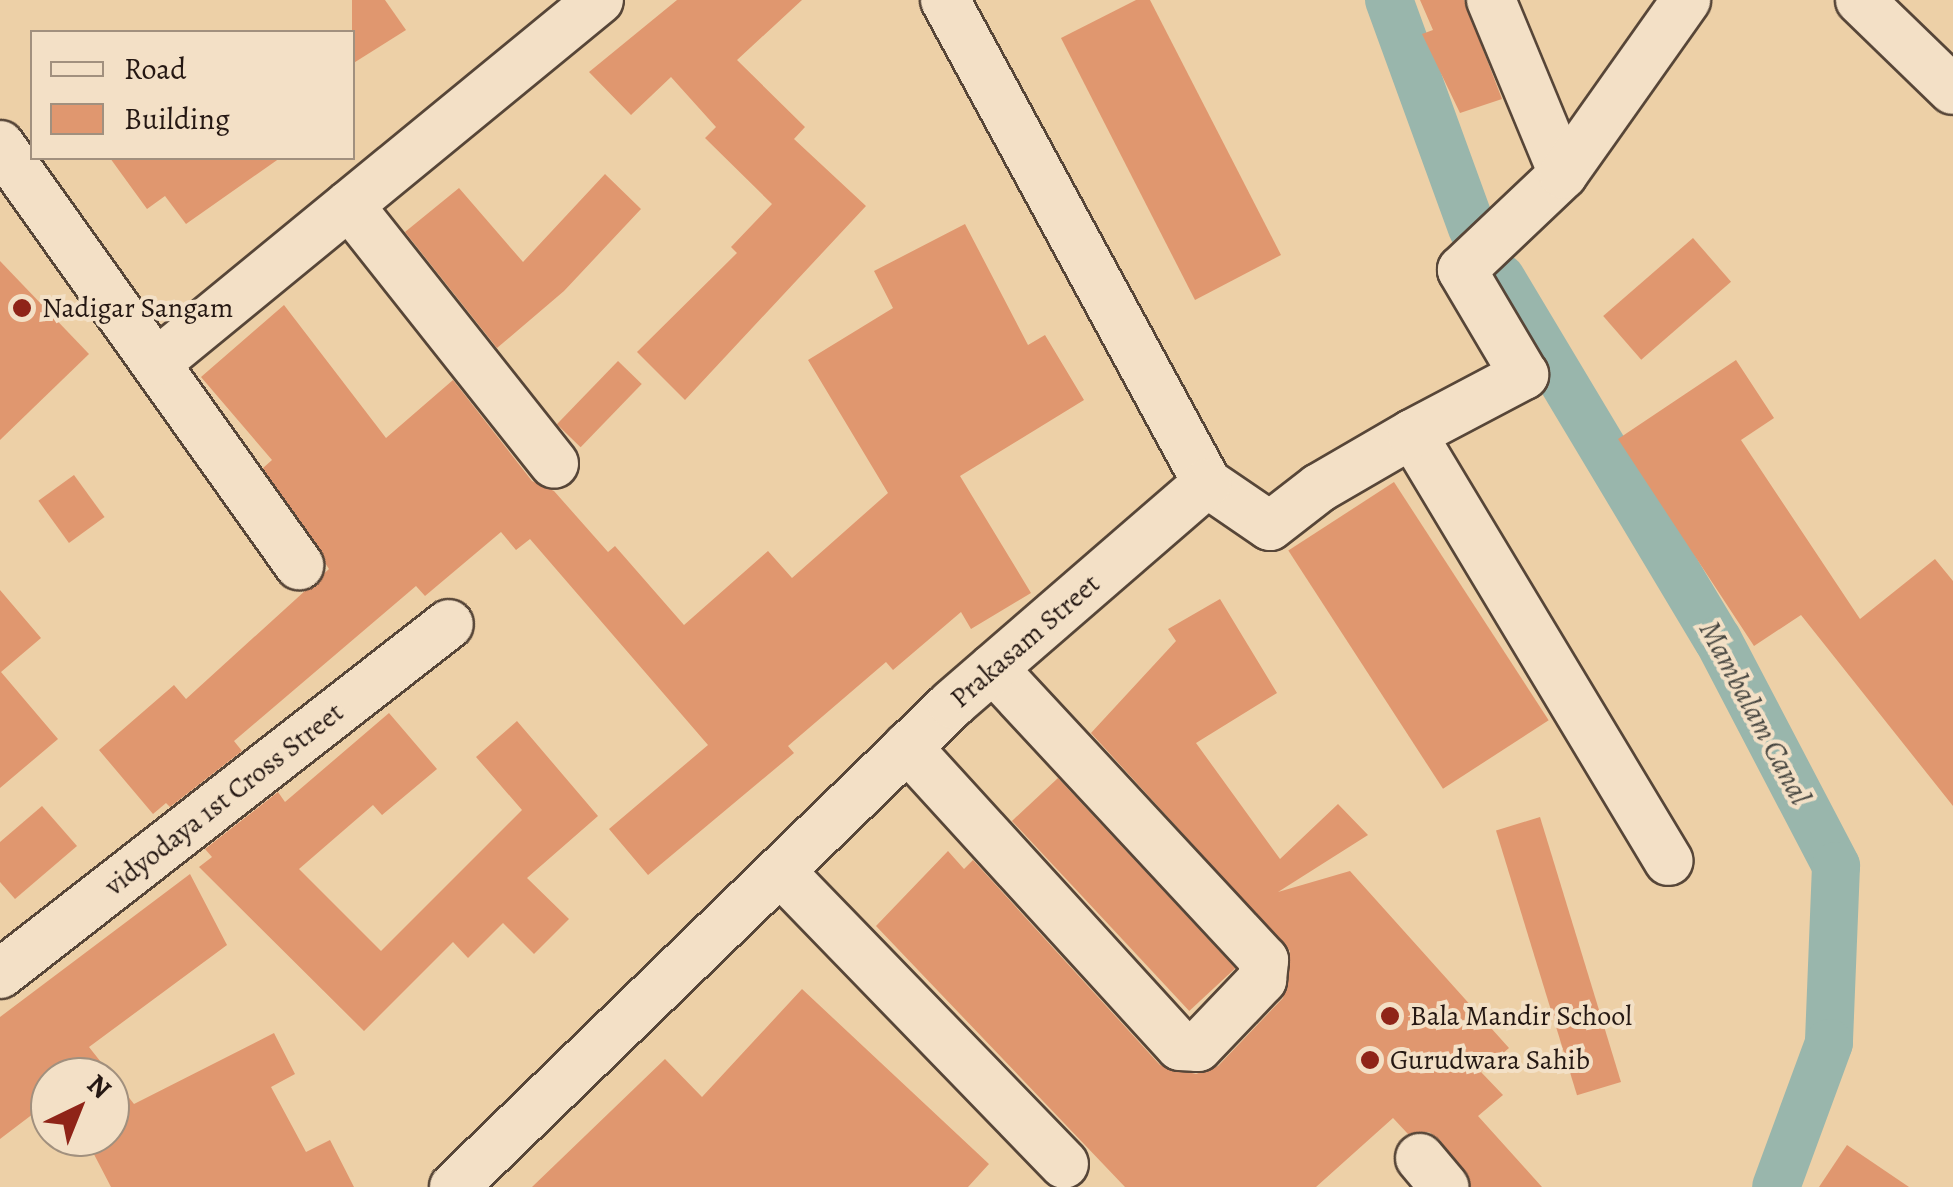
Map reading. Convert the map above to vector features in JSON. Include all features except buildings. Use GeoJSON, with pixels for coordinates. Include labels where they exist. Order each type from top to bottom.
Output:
{"type":"FeatureCollection","features":[{"type":"Feature","properties":{"kind":"street"},"geometry":{"type":"LineString","coordinates":[[158,361],[600,0]]}},
{"type":"Feature","properties":{"kind":"street"},"geometry":{"type":"LineString","coordinates":[[944,0],[1207,483],[1270,526],[1412,434],[1524,376],[1462,270],[1564,174],[1686,0]]}},
{"type":"Feature","properties":{"kind":"street"},"geometry":{"type":"LineString","coordinates":[[1490,0],[1564,174]]}},
{"type":"Feature","properties":{"kind":"street"},"geometry":{"type":"LineString","coordinates":[[1860,0],[1953,90]]}},
{"type":"Feature","properties":{"kind":"street"},"geometry":{"type":"LineString","coordinates":[[0,145],[158,361],[299,565]]}},
{"type":"Feature","properties":{"kind":"street"},"geometry":{"type":"LineString","coordinates":[[348,205],[554,464]]}},
{"type":"Feature","properties":{"kind":"street"},"geometry":{"type":"LineString","coordinates":[[1412,434],[1669,861]]}},
{"type":"Feature","properties":{"kind":"street","name":"Prakasam Street"},"geometry":{"type":"LineString","coordinates":[[454,1187],[907,747],[992,668],[1207,483]]}},
{"type":"Feature","properties":{"kind":"street","name":"vidyodaya 1st Cross Street"},"geometry":{"type":"LineString","coordinates":[[0,974],[448,624]]}},
{"type":"Feature","properties":{"kind":"street"},"geometry":{"type":"LineString","coordinates":[[907,747],[1180,1046],[1198,1047],[1262,980],[1264,960],[992,668]]}},
{"type":"Feature","properties":{"kind":"street"},"geometry":{"type":"LineString","coordinates":[[780,871],[1064,1164]]}},
{"type":"Feature","properties":{"kind":"waterway","name":"Mambalam Canal"},"geometry":{"type":"LineString","coordinates":[[1389,0],[1472,228]]}},
{"type":"Feature","properties":{"kind":"waterway","name":"Mambalam Canal"},"geometry":{"type":"LineString","coordinates":[[1501,278],[1718,640],[1836,866],[1829,1043],[1776,1187]]}},
{"type":"Feature","properties":{"kind":"place","name":"Nadigar Sangam"},"geometry":{"type":"Point","coordinates":[22,308]}},
{"type":"Feature","properties":{"kind":"place","name":"Bala Mandir School"},"geometry":{"type":"Point","coordinates":[1390,1016]}},
{"type":"Feature","properties":{"kind":"place","name":"Gurudwara Sahib"},"geometry":{"type":"Point","coordinates":[1370,1060]}}]}
